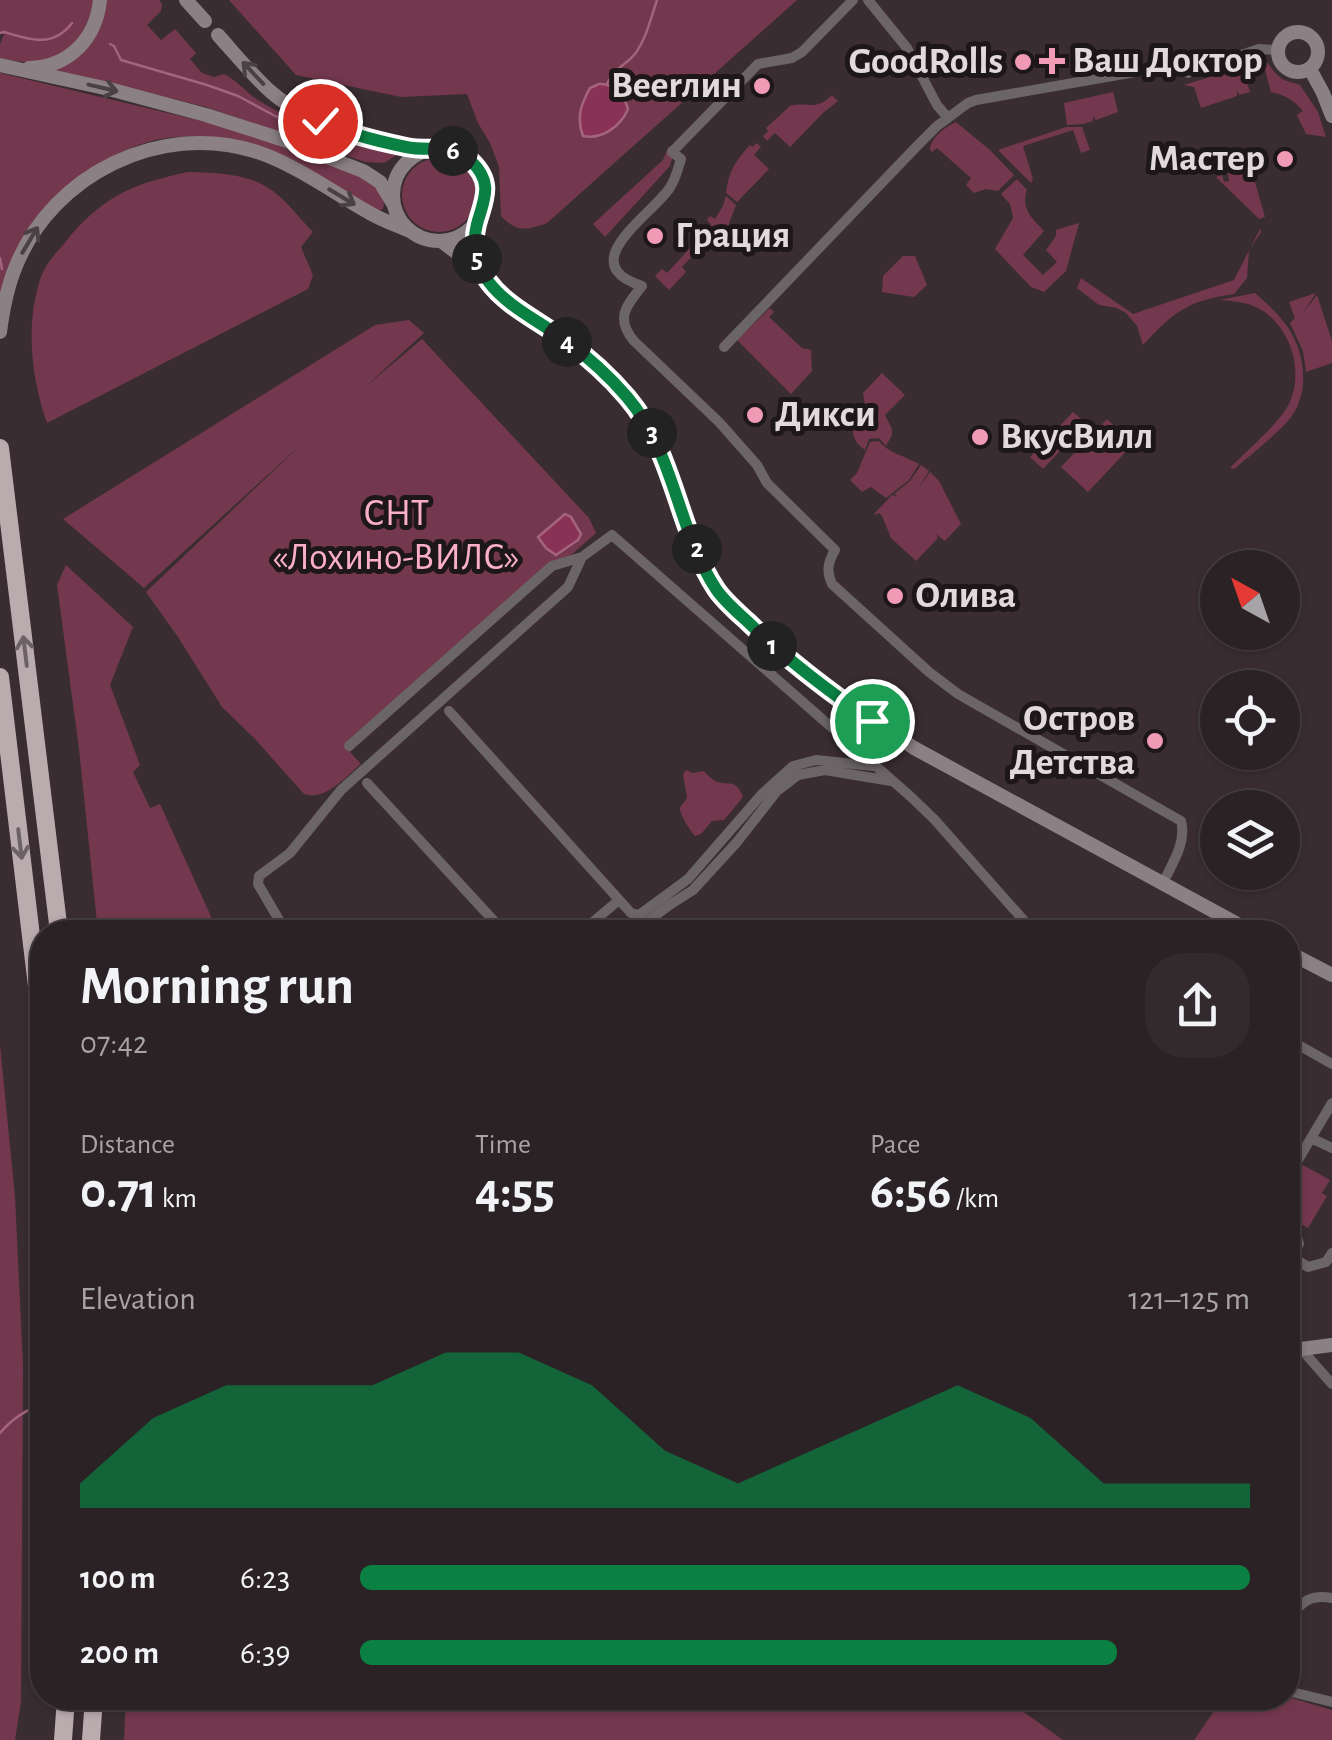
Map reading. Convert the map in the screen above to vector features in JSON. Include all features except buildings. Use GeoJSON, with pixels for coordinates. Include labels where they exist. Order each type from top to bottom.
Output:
{"type":"FeatureCollection","features":[{"type":"Feature","properties":{"kind":"highway"},"geometry":{"type":"LineString","coordinates":[[0,448],[58,920]]}},
{"type":"Feature","properties":{"kind":"highway"},"geometry":{"type":"LineString","coordinates":[[0,678],[30,928]]}},
{"type":"Feature","properties":{"kind":"highway"},"geometry":{"type":"LineString","coordinates":[[64,1740],[65,1710]]}},
{"type":"Feature","properties":{"kind":"highway"},"geometry":{"type":"LineString","coordinates":[[92,1740],[93,1710]]}},
{"type":"Feature","properties":{"kind":"street"},"geometry":{"type":"LineString","coordinates":[[4,66],[40,68],[63,61],[90,33],[100,0]]}},
{"type":"Feature","properties":{"kind":"street"},"geometry":{"type":"LineString","coordinates":[[186,0],[205,20]]}},
{"type":"Feature","properties":{"kind":"street"},"geometry":{"type":"LineString","coordinates":[[852,0],[802,52],[792,58],[758,64],[672,152],[681,159],[671,187],[614,251],[612,263],[619,274],[642,286],[624,311],[624,328],[758,464],[767,484],[834,550],[828,562],[832,584],[900,646],[958,694],[1184,824],[1183,838],[1163,883]]}},
{"type":"Feature","properties":{"kind":"street"},"geometry":{"type":"LineString","coordinates":[[868,0],[907,48],[937,106],[948,118]]}},
{"type":"Feature","properties":{"kind":"street"},"geometry":{"type":"LineString","coordinates":[[1308,34],[1318,46],[1310,69],[1292,72],[1278,59],[1280,41],[1287,35],[1308,34]]}},
{"type":"Feature","properties":{"kind":"street"},"geometry":{"type":"LineString","coordinates":[[218,35],[258,80],[290,106],[345,132],[424,150],[455,151],[468,158],[478,170],[486,192],[475,249],[488,281]]}},
{"type":"Feature","properties":{"kind":"street"},"geometry":{"type":"LineString","coordinates":[[724,347],[919,144],[968,103],[1176,65],[1188,72],[1259,49],[1277,50]]}},
{"type":"Feature","properties":{"kind":"street"},"geometry":{"type":"LineString","coordinates":[[4,66],[206,115],[350,165],[384,188],[401,222],[410,231]]}},
{"type":"Feature","properties":{"kind":"street"},"geometry":{"type":"LineString","coordinates":[[1310,69],[1332,116]]}},
{"type":"Feature","properties":{"kind":"street"},"geometry":{"type":"LineString","coordinates":[[0,332],[17,263],[44,218],[80,183],[108,165],[146,150],[191,142],[251,150],[421,238],[441,241],[458,237],[478,221]]}},
{"type":"Feature","properties":{"kind":"street"},"geometry":{"type":"LineString","coordinates":[[394,206],[397,175],[424,150]]}},
{"type":"Feature","properties":{"kind":"street"},"geometry":{"type":"LineString","coordinates":[[441,241],[465,258],[503,297],[568,342],[628,398],[654,435],[704,566],[718,592],[774,648],[914,748],[1229,920]]}},
{"type":"Feature","properties":{"kind":"street"},"geometry":{"type":"LineString","coordinates":[[349,746],[552,566],[582,557],[612,535],[934,819],[1023,920]]}},
{"type":"Feature","properties":{"kind":"street"},"geometry":{"type":"LineString","coordinates":[[279,920],[258,884],[259,876],[290,853],[341,790],[568,587],[582,557]]}},
{"type":"Feature","properties":{"kind":"street"},"geometry":{"type":"LineString","coordinates":[[450,711],[631,913],[639,914],[688,879],[762,794],[793,766],[816,760],[874,766]]}},
{"type":"Feature","properties":{"kind":"street"},"geometry":{"type":"LineString","coordinates":[[649,920],[693,890],[777,791],[798,775],[824,770],[892,781]]}},
{"type":"Feature","properties":{"kind":"street"},"geometry":{"type":"LineString","coordinates":[[367,783],[493,920]]}},
{"type":"Feature","properties":{"kind":"street"},"geometry":{"type":"LineString","coordinates":[[595,920],[619,900]]}},
{"type":"Feature","properties":{"kind":"street"},"geometry":{"type":"LineString","coordinates":[[1300,958],[1332,975]]}},
{"type":"Feature","properties":{"kind":"street"},"geometry":{"type":"LineString","coordinates":[[1300,1045],[1332,1064]]}},
{"type":"Feature","properties":{"kind":"street"},"geometry":{"type":"LineString","coordinates":[[1300,1157],[1332,1103]]}},
{"type":"Feature","properties":{"kind":"street"},"geometry":{"type":"LineString","coordinates":[[1311,1138],[1332,1148]]}},
{"type":"Feature","properties":{"kind":"street"},"geometry":{"type":"LineString","coordinates":[[1300,1263],[1312,1266],[1326,1262],[1332,1252]]}},
{"type":"Feature","properties":{"kind":"street"},"geometry":{"type":"LineString","coordinates":[[1300,1349],[1332,1345]]}},
{"type":"Feature","properties":{"kind":"street"},"geometry":{"type":"LineString","coordinates":[[1300,1349],[1332,1384]]}},
{"type":"Feature","properties":{"kind":"street"},"geometry":{"type":"LineString","coordinates":[[1300,1605],[1315,1596],[1332,1598]]}},
{"type":"Feature","properties":{"kind":"street"},"geometry":{"type":"LineString","coordinates":[[1300,1693],[1332,1702]]}},
{"type":"Feature","properties":{"kind":"green space"},"geometry":{"type":"Polygon","coordinates":[[[0,0],[94,0],[89,19],[73,46],[50,60],[36,62],[0,58],[4,34],[0,34],[0,0]]]}},
{"type":"Feature","properties":{"kind":"green space"},"geometry":{"type":"Polygon","coordinates":[[[105,0],[159,0],[161,11],[147,25],[161,40],[175,29],[196,53],[190,59],[202,73],[214,77],[224,74],[261,102],[312,127],[400,153],[384,163],[365,162],[206,107],[54,72],[105,0]]]}},
{"type":"Feature","properties":{"kind":"green space"},"geometry":{"type":"Polygon","coordinates":[[[229,0],[797,0],[547,223],[523,228],[501,216],[499,167],[467,94],[401,97],[296,75],[229,0]]]}},
{"type":"Feature","properties":{"kind":"green space"},"geometry":{"type":"Polygon","coordinates":[[[1261,55],[1277,75],[1300,85],[1318,112],[1326,137],[1306,134],[1297,115],[1303,111],[1289,98],[1271,92],[1261,55]]]}},
{"type":"Feature","properties":{"kind":"green space"},"geometry":{"type":"Polygon","coordinates":[[[1242,67],[1250,92],[1239,95],[1237,90],[1237,96],[1201,108],[1194,87],[1184,85],[1242,67]]]}},
{"type":"Feature","properties":{"kind":"green space"},"geometry":{"type":"Polygon","coordinates":[[[0,73],[210,123],[278,145],[368,179],[379,191],[383,209],[378,211],[302,167],[270,155],[195,137],[144,143],[94,168],[50,204],[16,252],[0,303],[0,73]]]}},
{"type":"Feature","properties":{"kind":"green space"},"geometry":{"type":"Polygon","coordinates":[[[1113,92],[1118,112],[1067,125],[1064,103],[1113,92]]]}},
{"type":"Feature","properties":{"kind":"green space"},"geometry":{"type":"Polygon","coordinates":[[[832,95],[838,101],[790,147],[775,133],[767,141],[763,136],[766,128],[790,106],[816,105],[832,95]]]}},
{"type":"Feature","properties":{"kind":"green space"},"geometry":{"type":"Polygon","coordinates":[[[956,122],[1014,175],[998,191],[974,193],[966,185],[971,178],[937,148],[930,150],[935,137],[956,122]]]}},
{"type":"Feature","properties":{"kind":"green space"},"geometry":{"type":"Polygon","coordinates":[[[1066,127],[1082,127],[1090,150],[1081,153],[1073,130],[1023,146],[1031,183],[998,150],[1066,127]]]}},
{"type":"Feature","properties":{"kind":"green space"},"geometry":{"type":"Polygon","coordinates":[[[757,143],[761,147],[754,155],[769,169],[737,202],[726,193],[729,179],[741,156],[757,143]]]}},
{"type":"Feature","properties":{"kind":"green space"},"geometry":{"type":"Polygon","coordinates":[[[669,146],[674,151],[670,166],[605,237],[593,224],[663,160],[669,146]]]}},
{"type":"Feature","properties":{"kind":"green space"},"geometry":{"type":"Polygon","coordinates":[[[439,158],[465,169],[476,195],[465,221],[439,232],[413,221],[402,195],[413,169],[439,158]]]}},
{"type":"Feature","properties":{"kind":"green space"},"geometry":{"type":"Polygon","coordinates":[[[1250,165],[1265,217],[1259,219],[1216,177],[1222,175],[1224,182],[1229,181],[1228,173],[1250,165]]]}},
{"type":"Feature","properties":{"kind":"green space"},"geometry":{"type":"Polygon","coordinates":[[[188,172],[243,177],[264,185],[284,200],[313,232],[301,247],[313,275],[308,289],[47,423],[34,369],[32,331],[36,295],[45,268],[104,204],[133,188],[188,172]]]}},
{"type":"Feature","properties":{"kind":"green space"},"geometry":{"type":"Polygon","coordinates":[[[1017,179],[1027,190],[1028,212],[1044,231],[1023,255],[1043,275],[1057,262],[1046,250],[1056,230],[1079,223],[1066,271],[1044,292],[1031,287],[995,249],[1013,218],[1010,204],[1001,194],[1017,179]]]}},
{"type":"Feature","properties":{"kind":"green space"},"geometry":{"type":"Polygon","coordinates":[[[726,196],[736,205],[727,229],[716,240],[711,236],[682,267],[686,272],[669,290],[655,276],[662,269],[667,273],[704,233],[702,226],[711,230],[707,220],[710,216],[715,219],[726,196]]]}},
{"type":"Feature","properties":{"kind":"green space"},"geometry":{"type":"Polygon","coordinates":[[[1249,251],[1247,278],[1234,294],[1183,309],[1143,345],[1137,326],[1126,313],[1099,305],[1077,288],[1081,278],[1133,314],[1234,280],[1249,251]]]}},
{"type":"Feature","properties":{"kind":"green space"},"geometry":{"type":"Polygon","coordinates":[[[903,256],[915,256],[927,285],[914,297],[882,292],[883,276],[903,256]]]}},
{"type":"Feature","properties":{"kind":"green space"},"geometry":{"type":"Polygon","coordinates":[[[1255,293],[1291,332],[1301,358],[1303,385],[1287,422],[1234,469],[1230,468],[1284,412],[1294,391],[1292,350],[1279,326],[1249,304],[1220,300],[1255,293]]]}},
{"type":"Feature","properties":{"kind":"green space"},"geometry":{"type":"Polygon","coordinates":[[[1316,293],[1303,313],[1317,295],[1332,341],[1332,363],[1306,372],[1303,351],[1290,323],[1295,318],[1289,302],[1316,293]]]}},
{"type":"Feature","properties":{"kind":"green space"},"geometry":{"type":"Polygon","coordinates":[[[770,308],[774,312],[769,317],[802,348],[811,350],[812,371],[791,394],[737,340],[770,308]]]}},
{"type":"Feature","properties":{"kind":"green space","name":"СНТ «Лохино-ВИЛС»"},"geometry":{"type":"Polygon","coordinates":[[[409,320],[424,333],[365,387],[422,339],[589,518],[596,533],[350,752],[361,764],[327,791],[304,794],[222,707],[146,592],[306,440],[144,588],[63,519],[375,325],[409,320]]]}},
{"type":"Feature","properties":{"kind":"green space"},"geometry":{"type":"Polygon","coordinates":[[[882,373],[905,395],[885,415],[892,429],[886,446],[879,438],[869,439],[865,450],[856,441],[854,425],[866,411],[863,393],[882,373]]]}},
{"type":"Feature","properties":{"kind":"green space"},"geometry":{"type":"Polygon","coordinates":[[[1073,412],[1086,423],[1043,469],[1030,457],[1073,412]]]}},
{"type":"Feature","properties":{"kind":"green space"},"geometry":{"type":"Polygon","coordinates":[[[1107,419],[1133,444],[1088,492],[1061,467],[1107,419]]]}},
{"type":"Feature","properties":{"kind":"green space"},"geometry":{"type":"Polygon","coordinates":[[[879,441],[919,464],[909,480],[886,498],[871,487],[862,492],[850,480],[870,442],[879,441]]]}},
{"type":"Feature","properties":{"kind":"green space"},"geometry":{"type":"Polygon","coordinates":[[[921,465],[929,471],[918,489],[930,472],[939,481],[961,524],[945,541],[936,534],[938,538],[916,561],[891,538],[882,516],[874,514],[892,495],[899,497],[894,494],[921,465]]]}},
{"type":"Feature","properties":{"kind":"green space"},"geometry":{"type":"Polygon","coordinates":[[[66,565],[133,627],[110,685],[140,765],[133,772],[150,808],[160,804],[213,920],[97,920],[57,585],[66,565]]]}},
{"type":"Feature","properties":{"kind":"green space"},"geometry":{"type":"Polygon","coordinates":[[[687,770],[704,771],[715,781],[734,785],[743,797],[724,820],[712,821],[695,836],[680,810],[687,797],[683,774],[687,770]]]}},
{"type":"Feature","properties":{"kind":"green space"},"geometry":{"type":"Polygon","coordinates":[[[0,1045],[15,1197],[23,1366],[21,1702],[15,1740],[0,1740],[0,1045]]]}},
{"type":"Feature","properties":{"kind":"green space"},"geometry":{"type":"Polygon","coordinates":[[[1303,1165],[1330,1180],[1322,1193],[1327,1196],[1308,1228],[1300,1223],[1303,1165]]]}},
{"type":"Feature","properties":{"kind":"green space"},"geometry":{"type":"Polygon","coordinates":[[[1300,1701],[1332,1710],[1332,1740],[1194,1740],[1215,1710],[1300,1710],[1300,1701]]]}},
{"type":"Feature","properties":{"kind":"green space"},"geometry":{"type":"Polygon","coordinates":[[[125,1710],[1021,1710],[1063,1740],[124,1740],[125,1710]]]}},
{"type":"Feature","properties":{"kind":"shaded area"},"geometry":{"type":"Polygon","coordinates":[[[599,84],[618,91],[628,109],[610,130],[597,136],[583,136],[582,105],[590,88],[599,84]]]}},
{"type":"Feature","properties":{"kind":"shaded area"},"geometry":{"type":"Polygon","coordinates":[[[565,514],[581,534],[556,555],[538,537],[565,514]]]}},
{"type":"Feature","properties":{"kind":"waterway"},"geometry":{"type":"LineString","coordinates":[[607,84],[639,48],[657,0]]}},
{"type":"Feature","properties":{"kind":"waterway"},"geometry":{"type":"LineString","coordinates":[[0,33],[49,39],[72,23]]}},
{"type":"Feature","properties":{"kind":"waterway"},"geometry":{"type":"LineString","coordinates":[[110,44],[121,60],[238,96],[277,117]]}},
{"type":"Feature","properties":{"kind":"waterway"},"geometry":{"type":"LineString","coordinates":[[0,258],[2,269]]}},
{"type":"Feature","properties":{"kind":"waterway"},"geometry":{"type":"LineString","coordinates":[[0,1433],[30,1410]]}},
{"type":"Feature","properties":{"kind":"place","name":"Ваш Доктор"},"geometry":{"type":"Point","coordinates":[1052,61]}},
{"type":"Feature","properties":{"kind":"place","name":"GoodRolls"},"geometry":{"type":"Point","coordinates":[1023,62]}},
{"type":"Feature","properties":{"kind":"place","name":"Beerлин"},"geometry":{"type":"Point","coordinates":[762,86]}},
{"type":"Feature","properties":{"kind":"place","name":"Мастер"},"geometry":{"type":"Point","coordinates":[1285,159]}},
{"type":"Feature","properties":{"kind":"place","name":"Грация"},"geometry":{"type":"Point","coordinates":[655,236]}},
{"type":"Feature","properties":{"kind":"place","name":"Дикси"},"geometry":{"type":"Point","coordinates":[755,415]}},
{"type":"Feature","properties":{"kind":"place","name":"ВкусВилл"},"geometry":{"type":"Point","coordinates":[980,437]}},
{"type":"Feature","properties":{"kind":"place","name":"Олива"},"geometry":{"type":"Point","coordinates":[895,596]}},
{"type":"Feature","properties":{"kind":"place","name":"Остров Детства"},"geometry":{"type":"Point","coordinates":[1155,741]}},
{"type":"Feature","properties":{"kind":"route"},"geometry":{"type":"LineString","coordinates":[[320,121],[405,147],[448,149],[474,164],[486,192],[475,249],[488,281],[525,314],[568,342],[628,398],[654,435],[704,566],[718,592],[774,648],[872,721]]}}]}
